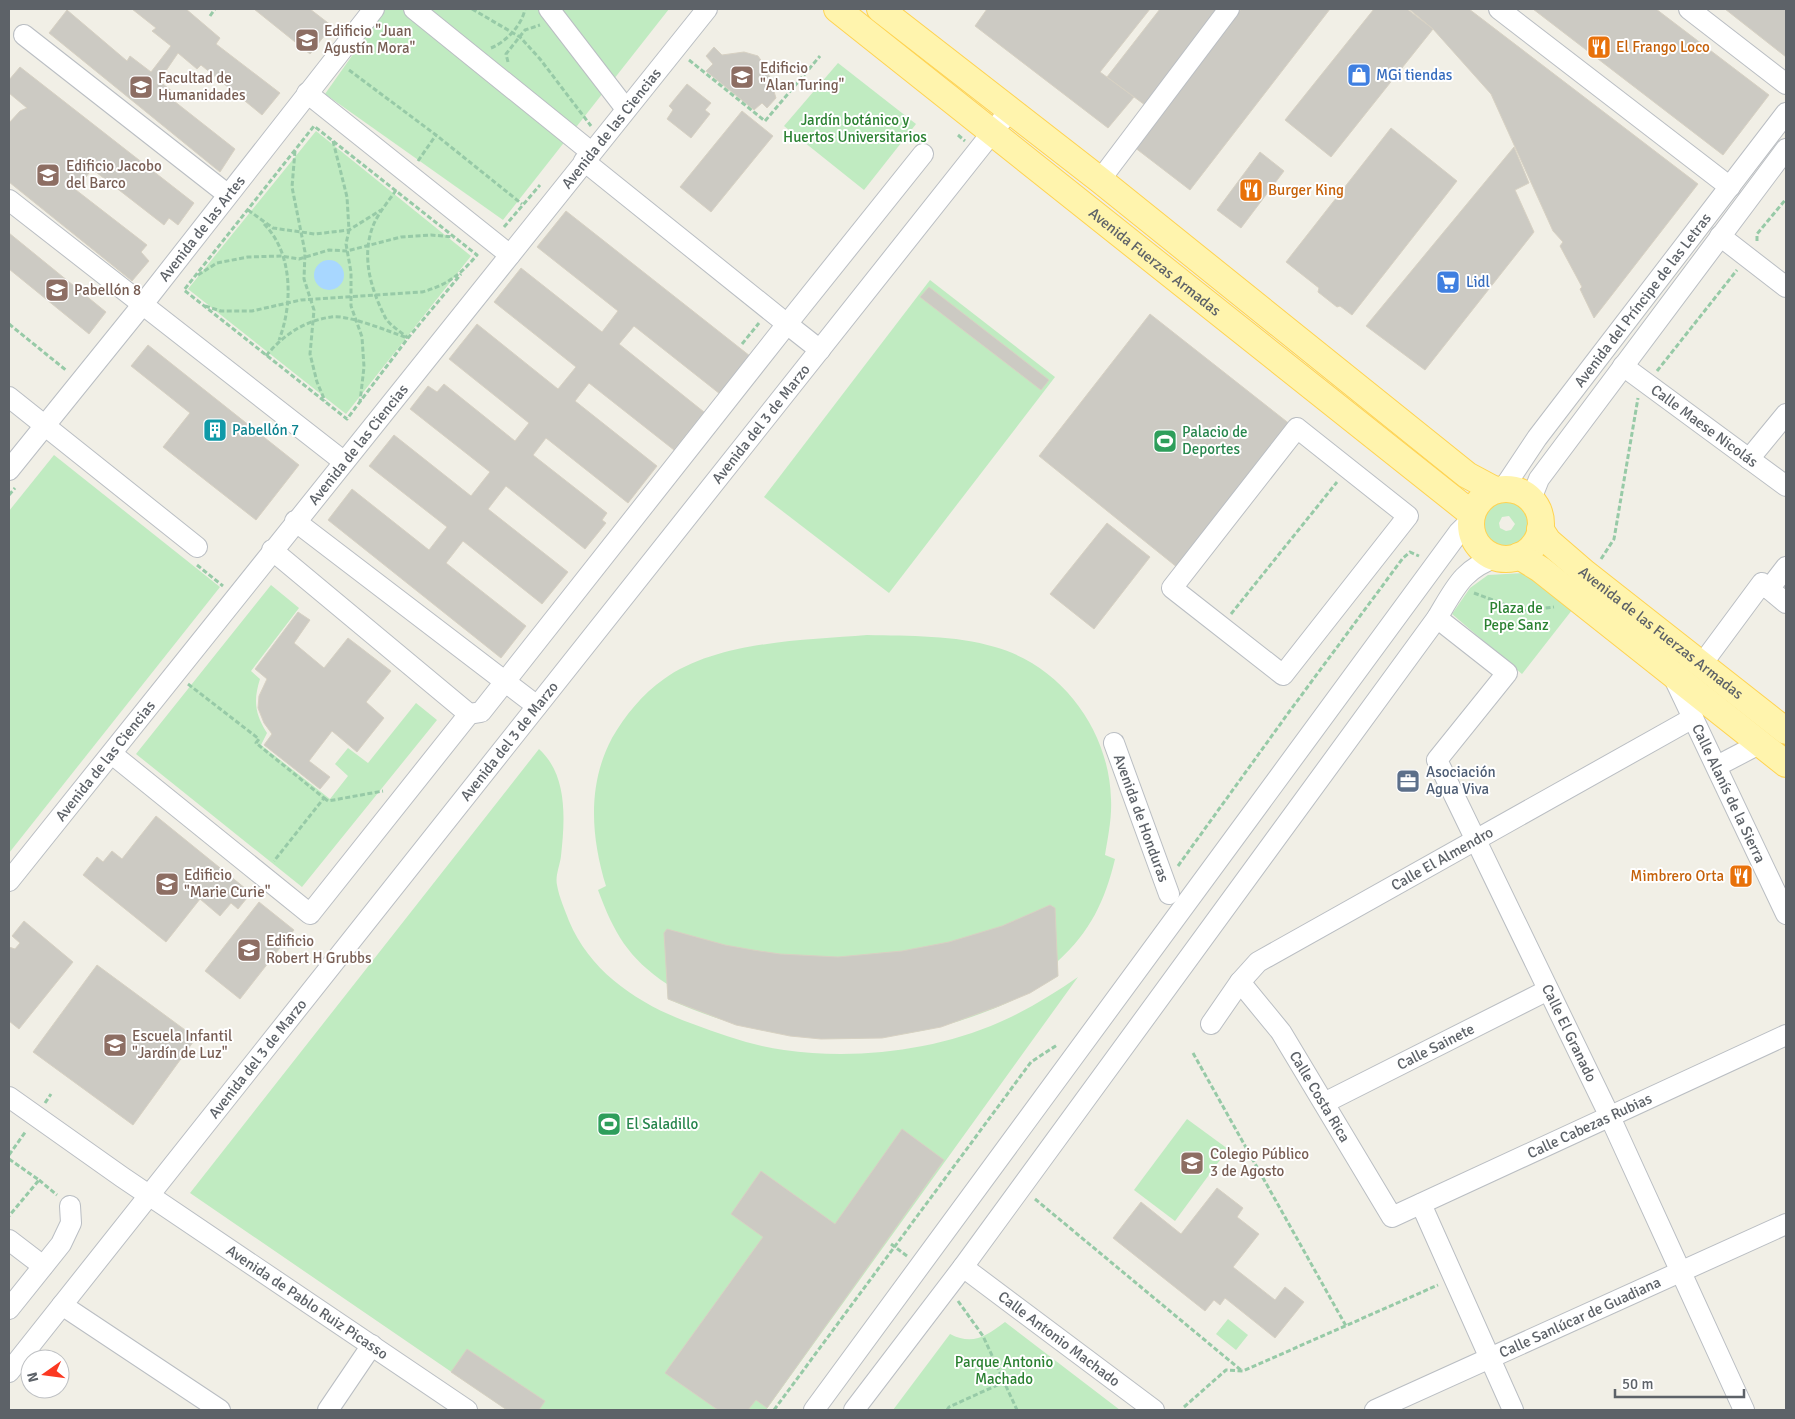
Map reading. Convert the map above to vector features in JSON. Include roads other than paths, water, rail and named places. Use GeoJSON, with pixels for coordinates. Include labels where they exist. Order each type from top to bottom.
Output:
{"type":"FeatureCollection","features":[{"type":"Feature","properties":{"kind":"main road","name":"Avenida Fuerzas Armadas"},"geometry":{"type":"LineString","coordinates":[[837,9],[1472,517]]}},
{"type":"Feature","properties":{"kind":"main road","name":"Avenida Fuerzas Armadas"},"geometry":{"type":"LineString","coordinates":[[880,9],[1100,180],[1467,474],[1499,490]]}},
{"type":"Feature","properties":{"kind":"main road"},"geometry":{"type":"LineString","coordinates":[[1499,490],[1518,491],[1531,500],[1539,513],[1540,529],[1535,542],[1508,557],[1486,552],[1478,544],[1472,532],[1472,517],[1481,499],[1499,490]]}},
{"type":"Feature","properties":{"kind":"main road","name":"Avenida de las Fuerzas Armadas"},"geometry":{"type":"LineString","coordinates":[[1540,529],[1548,541],[1585,572],[1786,731]]}},
{"type":"Feature","properties":{"kind":"main road","name":"Avenida de las Fuerzas Armadas"},"geometry":{"type":"LineString","coordinates":[[1508,557],[1540,569],[1786,764]]}},
{"type":"Feature","properties":{"kind":"street"},"geometry":{"type":"LineString","coordinates":[[414,9],[587,157],[820,350]]}},
{"type":"Feature","properties":{"kind":"street","name":"Avenida de las Ciencias"},"geometry":{"type":"LineString","coordinates":[[9,881],[112,754],[343,461],[707,9]]}},
{"type":"Feature","properties":{"kind":"street"},"geometry":{"type":"LineString","coordinates":[[1100,180],[1229,9]]}},
{"type":"Feature","properties":{"kind":"street"},"geometry":{"type":"LineString","coordinates":[[1499,9],[1730,187]]}},
{"type":"Feature","properties":{"kind":"street"},"geometry":{"type":"LineString","coordinates":[[1689,9],[1786,84]]}},
{"type":"Feature","properties":{"kind":"street","name":"Avenida de las Artes"},"geometry":{"type":"LineString","coordinates":[[9,470],[143,304],[307,93],[366,12]]}},
{"type":"Feature","properties":{"kind":"street"},"geometry":{"type":"LineString","coordinates":[[547,16],[626,109]]}},
{"type":"Feature","properties":{"kind":"street"},"geometry":{"type":"LineString","coordinates":[[24,35],[227,194]]}},
{"type":"Feature","properties":{"kind":"street"},"geometry":{"type":"LineString","coordinates":[[307,93],[510,255]]}},
{"type":"Feature","properties":{"kind":"street","name":"Avenida del 3 de Marzo"},"geometry":{"type":"LineString","coordinates":[[9,1372],[1010,110]]}},
{"type":"Feature","properties":{"kind":"street","name":"Avenida del Príncipe de las Letras"},"geometry":{"type":"LineString","coordinates":[[1499,490],[1786,113]]}},
{"type":"Feature","properties":{"kind":"street","name":"Avenida del Príncipe de las Letras"},"geometry":{"type":"LineString","coordinates":[[1531,500],[1539,479],[1786,149]]}},
{"type":"Feature","properties":{"kind":"street"},"geometry":{"type":"LineString","coordinates":[[112,754],[310,914],[469,714],[481,712],[923,154]]}},
{"type":"Feature","properties":{"kind":"street"},"geometry":{"type":"LineString","coordinates":[[9,200],[343,461]]}},
{"type":"Feature","properties":{"kind":"street"},"geometry":{"type":"LineString","coordinates":[[1720,236],[1786,287]]}},
{"type":"Feature","properties":{"kind":"street","name":"Calle Maese Nicolás"},"geometry":{"type":"LineString","coordinates":[[1623,366],[1786,486]]}},
{"type":"Feature","properties":{"kind":"street"},"geometry":{"type":"LineString","coordinates":[[9,398],[197,547]]}},
{"type":"Feature","properties":{"kind":"street"},"geometry":{"type":"LineString","coordinates":[[1749,459],[1786,414]]}},
{"type":"Feature","properties":{"kind":"street"},"geometry":{"type":"LineString","coordinates":[[1297,428],[1348,468],[1408,516],[1283,675],[1172,588],[1297,428]]}},
{"type":"Feature","properties":{"kind":"street"},"geometry":{"type":"LineString","coordinates":[[814,1410],[1458,532],[1472,517]]}},
{"type":"Feature","properties":{"kind":"street"},"geometry":{"type":"LineString","coordinates":[[295,521],[537,706]]}},
{"type":"Feature","properties":{"kind":"street"},"geometry":{"type":"LineString","coordinates":[[272,550],[469,714]]}},
{"type":"Feature","properties":{"kind":"street"},"geometry":{"type":"LineString","coordinates":[[854,1410],[963,1267],[1437,618],[1453,591],[1472,568],[1508,557]]}},
{"type":"Feature","properties":{"kind":"street"},"geometry":{"type":"LineString","coordinates":[[1770,589],[1786,567]]}},
{"type":"Feature","properties":{"kind":"street"},"geometry":{"type":"LineString","coordinates":[[1702,664],[1762,583],[1786,602]]}},
{"type":"Feature","properties":{"kind":"street","name":"Calle El Granado"},"geometry":{"type":"LineString","coordinates":[[1437,618],[1507,673],[1437,760],[1610,1117],[1744,1410]]}},
{"type":"Feature","properties":{"kind":"street","name":"Calle Alanís de la Sierra"},"geometry":{"type":"LineString","coordinates":[[1672,674],[1786,914]]}},
{"type":"Feature","properties":{"kind":"street","name":"Calle El Almendro"},"geometry":{"type":"LineString","coordinates":[[1211,1024],[1240,982],[1258,962],[1693,718]]}},
{"type":"Feature","properties":{"kind":"street","name":"Avenida de Honduras"},"geometry":{"type":"LineString","coordinates":[[1114,743],[1169,894]]}},
{"type":"Feature","properties":{"kind":"street"},"geometry":{"type":"LineString","coordinates":[[1717,766],[1761,743]]}},
{"type":"Feature","properties":{"kind":"street","name":"Calle Costa Rica"},"geometry":{"type":"LineString","coordinates":[[1240,982],[1281,1032],[1392,1217]]}},
{"type":"Feature","properties":{"kind":"street","name":"Calle Sainete"},"geometry":{"type":"LineString","coordinates":[[1324,1103],[1548,990]]}},
{"type":"Feature","properties":{"kind":"street","name":"Calle Cabezas Rubias"},"geometry":{"type":"LineString","coordinates":[[1392,1217],[1786,1035]]}},
{"type":"Feature","properties":{"kind":"street","name":"Avenida de Pablo Ruiz Picasso"},"geometry":{"type":"LineString","coordinates":[[9,1097],[467,1410]]}},
{"type":"Feature","properties":{"kind":"street"},"geometry":{"type":"LineString","coordinates":[[1421,1204],[1513,1410]]}},
{"type":"Feature","properties":{"kind":"street"},"geometry":{"type":"LineString","coordinates":[[9,1308],[61,1244],[71,1223],[70,1206]]}},
{"type":"Feature","properties":{"kind":"street","name":"Calle Sanlúcar de Guadiana"},"geometry":{"type":"LineString","coordinates":[[1375,1410],[1682,1273],[1786,1224]]}},
{"type":"Feature","properties":{"kind":"street"},"geometry":{"type":"LineString","coordinates":[[9,1240],[42,1266]]}},
{"type":"Feature","properties":{"kind":"street","name":"Calle Antonio Machado"},"geometry":{"type":"LineString","coordinates":[[963,1267],[1154,1410]]}},
{"type":"Feature","properties":{"kind":"street"},"geometry":{"type":"LineString","coordinates":[[62,1305],[220,1410]]}},
{"type":"Feature","properties":{"kind":"street"},"geometry":{"type":"LineString","coordinates":[[328,1410],[372,1345]]}},
{"type":"Feature","properties":{"kind":"water"},"geometry":{"type":"Polygon","coordinates":[[[329,260],[340,264],[344,275],[340,286],[329,290],[318,286],[314,275],[318,264],[329,260]]]}},
{"type":"Feature","properties":{"kind":"place","name":"Edificio \"Juan Agustín Mora\""},"geometry":{"type":"Point","coordinates":[307,40]}},
{"type":"Feature","properties":{"kind":"place","name":"El Frango Loco"},"geometry":{"type":"Point","coordinates":[1599,47]}},
{"type":"Feature","properties":{"kind":"place","name":"MGi tiendas"},"geometry":{"type":"Point","coordinates":[1359,75]}},
{"type":"Feature","properties":{"kind":"place","name":"Edificio \"Alan Turing\""},"geometry":{"type":"Point","coordinates":[742,77]}},
{"type":"Feature","properties":{"kind":"place","name":"Facultad de Humanidades"},"geometry":{"type":"Point","coordinates":[141,87]}},
{"type":"Feature","properties":{"kind":"place","name":"Edificio Jacobo del Barco"},"geometry":{"type":"Point","coordinates":[48,175]}},
{"type":"Feature","properties":{"kind":"place","name":"Burger King"},"geometry":{"type":"Point","coordinates":[1251,190]}},
{"type":"Feature","properties":{"kind":"place","name":"Lidl"},"geometry":{"type":"Point","coordinates":[1448,282]}},
{"type":"Feature","properties":{"kind":"place","name":"Pabellón 8"},"geometry":{"type":"Point","coordinates":[57,290]}},
{"type":"Feature","properties":{"kind":"place","name":"Pabellón 7"},"geometry":{"type":"Point","coordinates":[215,430]}},
{"type":"Feature","properties":{"kind":"place","name":"Palacio de Deportes"},"geometry":{"type":"Point","coordinates":[1165,441]}},
{"type":"Feature","properties":{"kind":"place","name":"Asociación Agua Viva"},"geometry":{"type":"Point","coordinates":[1408,781]}},
{"type":"Feature","properties":{"kind":"place","name":"Mimbrero Orta"},"geometry":{"type":"Point","coordinates":[1741,876]}},
{"type":"Feature","properties":{"kind":"place","name":"Edificio \"Marie Curie\""},"geometry":{"type":"Point","coordinates":[167,884]}},
{"type":"Feature","properties":{"kind":"place","name":"Edificio Robert H Grubbs"},"geometry":{"type":"Point","coordinates":[249,950]}},
{"type":"Feature","properties":{"kind":"place","name":"Escuela Infantil \"Jardín de Luz\""},"geometry":{"type":"Point","coordinates":[115,1045]}},
{"type":"Feature","properties":{"kind":"place","name":"El Saladillo"},"geometry":{"type":"Point","coordinates":[609,1124]}},
{"type":"Feature","properties":{"kind":"place","name":"Colegio Público 3 de Agosto"},"geometry":{"type":"Point","coordinates":[1192,1163]}},
{"type":"Feature","properties":{"kind":"park label","name":"Jardín botánico y Huertos Universitarios"},"geometry":{"type":"Point","coordinates":[855,128]}},
{"type":"Feature","properties":{"kind":"park label","name":"Plaza de Pepe Sanz"},"geometry":{"type":"Point","coordinates":[1516,616]}},
{"type":"Feature","properties":{"kind":"park label","name":"Parque Antonio Machado"},"geometry":{"type":"Point","coordinates":[1004,1370]}}]}
